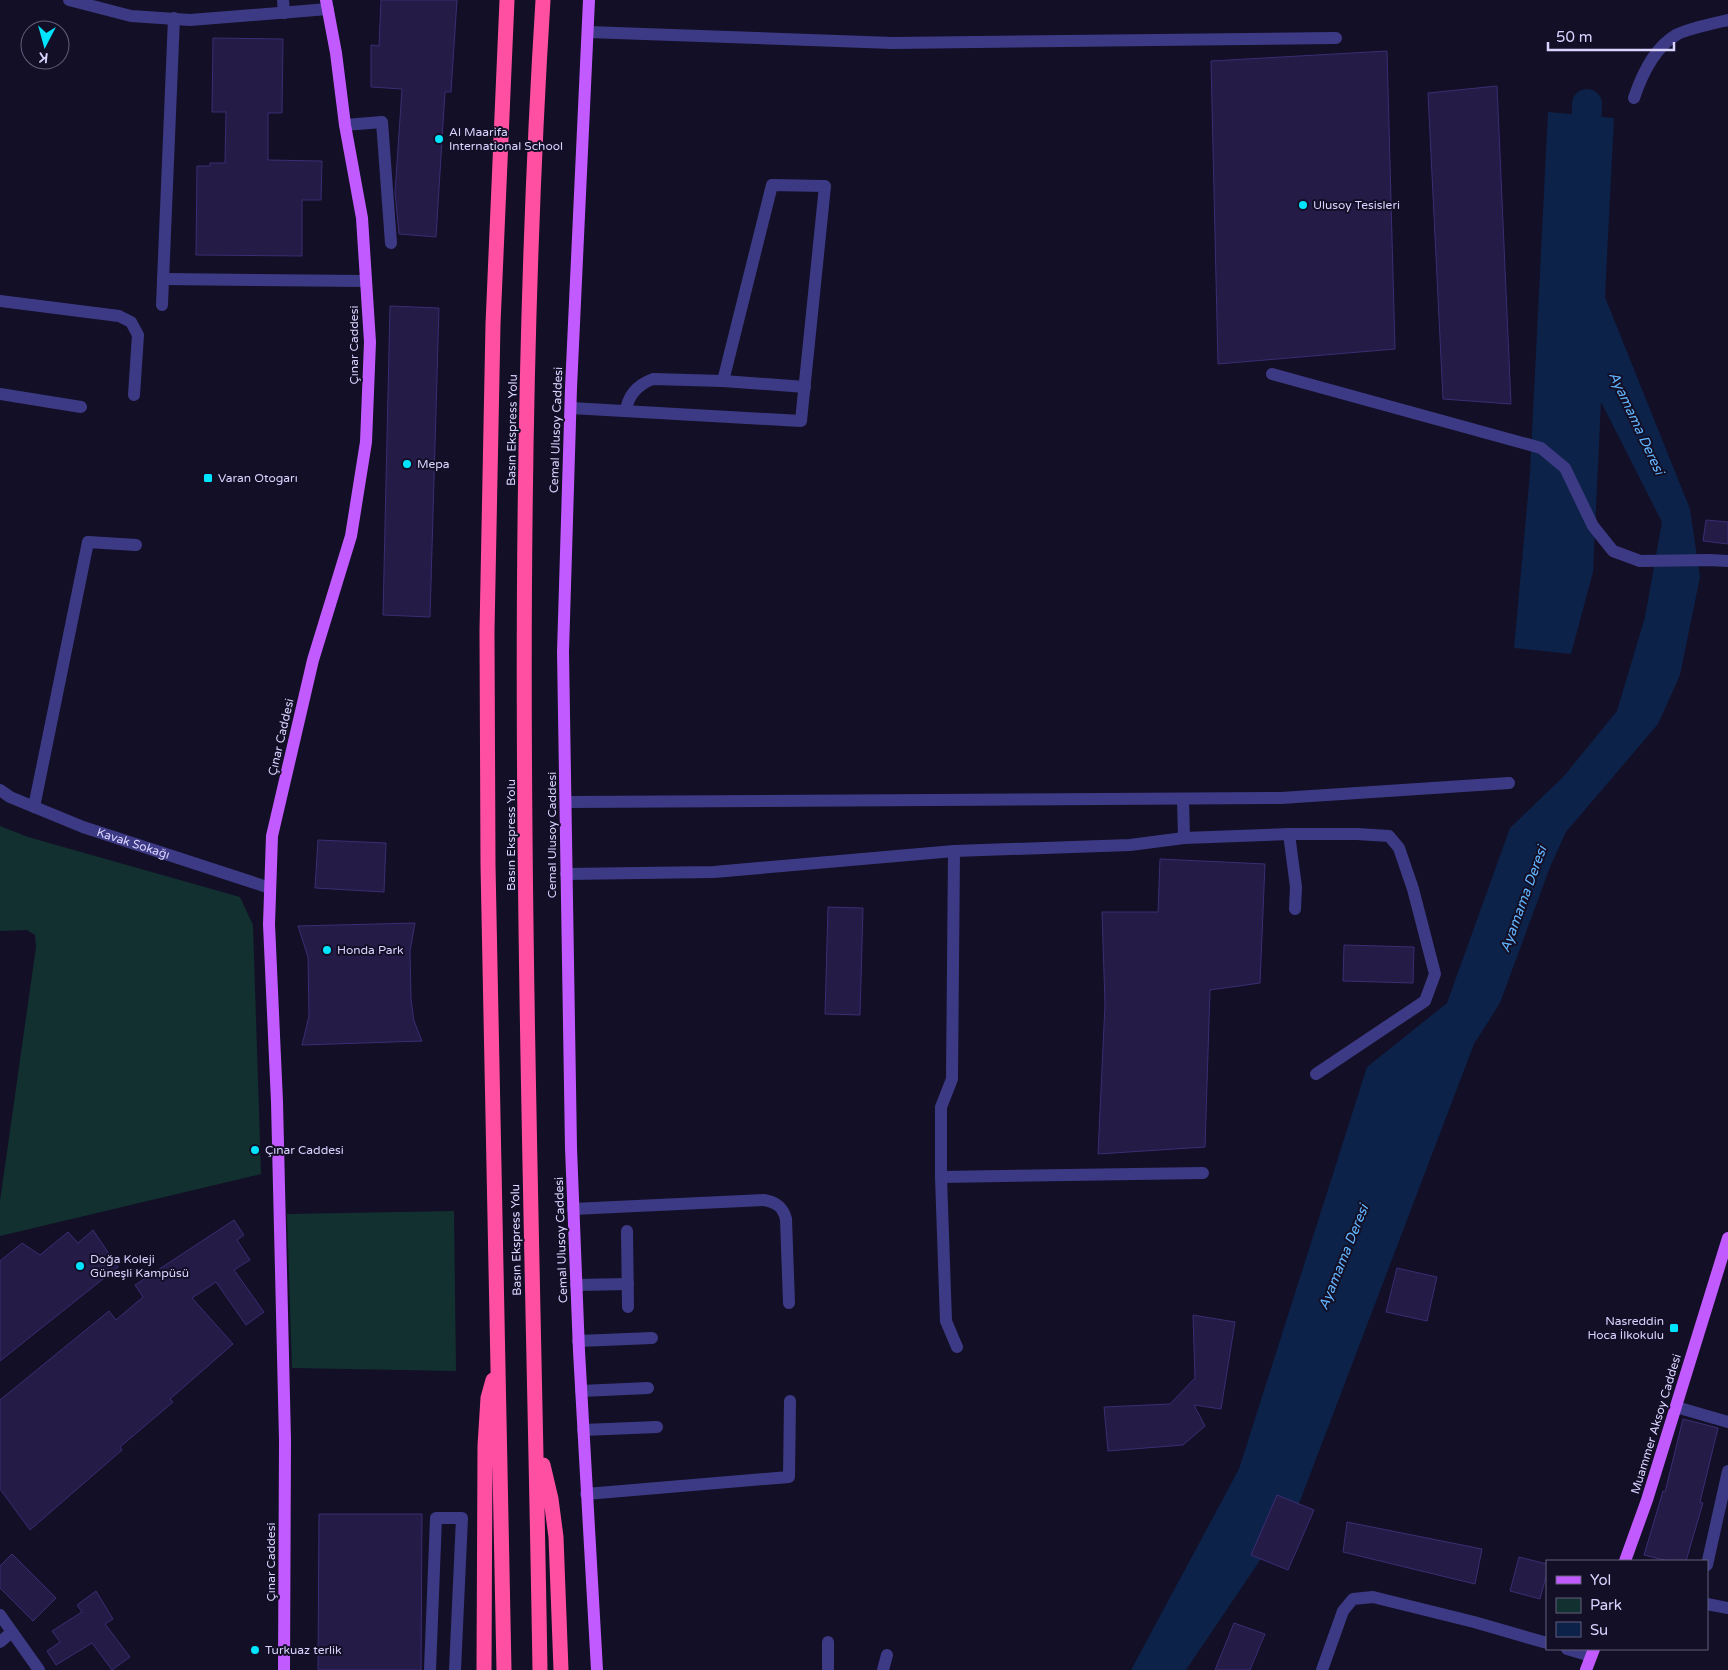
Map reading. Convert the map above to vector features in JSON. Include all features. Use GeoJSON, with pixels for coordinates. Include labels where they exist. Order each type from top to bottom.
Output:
{"type":"FeatureCollection","features":[{"type":"Feature","properties":{"kind":"highway","name":"Basın Ekspress Yolu"},"geometry":{"type":"LineString","coordinates":[[504,1670],[488,865],[488,574],[493,324],[507,0]]}},
{"type":"Feature","properties":{"kind":"highway","name":"Basın Ekspress Yolu"},"geometry":{"type":"LineString","coordinates":[[540,1670],[537,1439],[526,965],[524,580],[530,284],[543,0]]}},
{"type":"Feature","properties":{"kind":"highway"},"geometry":{"type":"LineString","coordinates":[[484,1668],[486,1437],[488,1398],[497,1364]]}},
{"type":"Feature","properties":{"kind":"highway"},"geometry":{"type":"LineString","coordinates":[[537,1439],[551,1499],[556,1537],[561,1670]]}},
{"type":"Feature","properties":{"kind":"main road","name":"Cemal Ulusoy Caddesi"},"geometry":{"type":"LineString","coordinates":[[589,0],[571,408],[563,652],[573,1209],[586,1494],[598,1670]]}},
{"type":"Feature","properties":{"kind":"main road","name":"Çınar Caddesi"},"geometry":{"type":"LineString","coordinates":[[284,1670],[285,1440],[277,1102],[270,924],[272,836],[313,660],[352,536],[366,442],[370,342],[362,218],[345,125],[336,53],[327,5]]}},
{"type":"Feature","properties":{"kind":"main road","name":"Muammer Aksoy Caddesi"},"geometry":{"type":"LineString","coordinates":[[1625,1560],[1725,1257],[1728,1238]]}},
{"type":"Feature","properties":{"kind":"main road"},"geometry":{"type":"LineString","coordinates":[[1586,1670],[1593,1653]]}},
{"type":"Feature","properties":{"kind":"street"},"geometry":{"type":"LineString","coordinates":[[69,0],[131,16],[190,20],[283,6],[327,5]]}},
{"type":"Feature","properties":{"kind":"street"},"geometry":{"type":"LineString","coordinates":[[162,306],[174,18]]}},
{"type":"Feature","properties":{"kind":"street"},"geometry":{"type":"LineString","coordinates":[[1634,98],[1642,74],[1661,46],[1677,34],[1728,20]]}},
{"type":"Feature","properties":{"kind":"street"},"geometry":{"type":"LineString","coordinates":[[588,32],[892,43],[1336,38]]}},
{"type":"Feature","properties":{"kind":"street"},"geometry":{"type":"LineString","coordinates":[[345,125],[382,122],[391,243]]}},
{"type":"Feature","properties":{"kind":"street"},"geometry":{"type":"LineString","coordinates":[[571,408],[801,420],[825,186],[772,185],[723,381]]}},
{"type":"Feature","properties":{"kind":"street"},"geometry":{"type":"LineString","coordinates":[[163,279],[366,281]]}},
{"type":"Feature","properties":{"kind":"street"},"geometry":{"type":"LineString","coordinates":[[0,301],[119,316],[131,322],[138,335],[134,395]]}},
{"type":"Feature","properties":{"kind":"street"},"geometry":{"type":"LineString","coordinates":[[1272,374],[1542,448],[1564,468],[1593,526],[1613,551],[1640,560],[1728,561]]}},
{"type":"Feature","properties":{"kind":"street"},"geometry":{"type":"LineString","coordinates":[[626,411],[632,392],[652,379],[723,381],[805,387]]}},
{"type":"Feature","properties":{"kind":"street"},"geometry":{"type":"LineString","coordinates":[[0,394],[81,408]]}},
{"type":"Feature","properties":{"kind":"street"},"geometry":{"type":"LineString","coordinates":[[34,807],[88,542],[136,545]]}},
{"type":"Feature","properties":{"kind":"street"},"geometry":{"type":"LineString","coordinates":[[566,802],[1281,798],[1509,783]]}},
{"type":"Feature","properties":{"kind":"street","name":"Kavak Sokağı"},"geometry":{"type":"LineString","coordinates":[[0,790],[10,797],[83,827],[270,888]]}},
{"type":"Feature","properties":{"kind":"street"},"geometry":{"type":"LineString","coordinates":[[1183,799],[1184,838]]}},
{"type":"Feature","properties":{"kind":"street"},"geometry":{"type":"LineString","coordinates":[[1289,834],[1296,887],[1295,909]]}},
{"type":"Feature","properties":{"kind":"street"},"geometry":{"type":"LineString","coordinates":[[566,874],[714,872],[954,851],[1130,845],[1184,838],[1289,834],[1389,836],[1399,848],[1435,974],[1425,1001],[1316,1074]]}},
{"type":"Feature","properties":{"kind":"street"},"geometry":{"type":"LineString","coordinates":[[954,851],[952,1079],[941,1107],[941,1176],[946,1321],[957,1347]]}},
{"type":"Feature","properties":{"kind":"street"},"geometry":{"type":"LineString","coordinates":[[941,1176],[1203,1172]]}},
{"type":"Feature","properties":{"kind":"street"},"geometry":{"type":"LineString","coordinates":[[573,1209],[764,1200],[777,1204],[782,1208],[786,1219],[789,1304]]}},
{"type":"Feature","properties":{"kind":"street"},"geometry":{"type":"LineString","coordinates":[[627,1231],[628,1307]]}},
{"type":"Feature","properties":{"kind":"street"},"geometry":{"type":"LineString","coordinates":[[576,1285],[628,1284]]}},
{"type":"Feature","properties":{"kind":"street"},"geometry":{"type":"LineString","coordinates":[[578,1341],[652,1338]]}},
{"type":"Feature","properties":{"kind":"street"},"geometry":{"type":"LineString","coordinates":[[581,1391],[648,1388]]}},
{"type":"Feature","properties":{"kind":"street"},"geometry":{"type":"LineString","coordinates":[[586,1494],[789,1477],[790,1401]]}},
{"type":"Feature","properties":{"kind":"street"},"geometry":{"type":"LineString","coordinates":[[1676,1407],[1728,1422]]}},
{"type":"Feature","properties":{"kind":"street"},"geometry":{"type":"LineString","coordinates":[[583,1430],[658,1427]]}},
{"type":"Feature","properties":{"kind":"street"},"geometry":{"type":"LineString","coordinates":[[1708,1560],[1728,1471]]}},
{"type":"Feature","properties":{"kind":"street"},"geometry":{"type":"LineString","coordinates":[[430,1670],[436,1518],[462,1518],[455,1670]]}},
{"type":"Feature","properties":{"kind":"street"},"geometry":{"type":"LineString","coordinates":[[1322,1670],[1343,1611],[1353,1599],[1373,1597],[1474,1622],[1546,1643]]}},
{"type":"Feature","properties":{"kind":"street"},"geometry":{"type":"LineString","coordinates":[[1708,1604],[1728,1608]]}},
{"type":"Feature","properties":{"kind":"street"},"geometry":{"type":"LineString","coordinates":[[0,1615],[39,1670]]}},
{"type":"Feature","properties":{"kind":"street"},"geometry":{"type":"LineString","coordinates":[[0,1642],[12,1632]]}},
{"type":"Feature","properties":{"kind":"street"},"geometry":{"type":"LineString","coordinates":[[828,1642],[828,1670]]}},
{"type":"Feature","properties":{"kind":"street"},"geometry":{"type":"LineString","coordinates":[[1574,1650],[1593,1653]]}},
{"type":"Feature","properties":{"kind":"street"},"geometry":{"type":"LineString","coordinates":[[883,1670],[887,1655]]}},
{"type":"Feature","properties":{"kind":"green space"},"geometry":{"type":"Polygon","coordinates":[[[0,826],[28,837],[240,897],[253,925],[261,1174],[0,1236],[0,1201],[36,947],[35,935],[27,930],[0,931],[0,826]]]}},
{"type":"Feature","properties":{"kind":"green space"},"geometry":{"type":"Polygon","coordinates":[[[454,1211],[456,1371],[292,1368],[287,1214],[454,1211]]]}},
{"type":"Feature","properties":{"kind":"water"},"geometry":{"type":"Polygon","coordinates":[[[1548,112],[1614,118],[1605,297],[1690,509],[1700,577],[1680,675],[1658,724],[1566,832],[1550,867],[1500,1003],[1474,1044],[1300,1501],[1186,1670],[1131,1670],[1239,1469],[1367,1067],[1447,1003],[1510,828],[1564,776],[1617,711],[1645,617],[1662,522],[1601,402],[1593,572],[1571,654],[1514,648],[1530,473],[1548,112]]]}},
{"type":"Feature","properties":{"kind":"building"},"geometry":{"type":"Polygon","coordinates":[[[381,0],[457,0],[451,92],[445,92],[436,237],[399,234],[395,192],[402,89],[371,87],[371,45],[379,46],[381,0]]]}},
{"type":"Feature","properties":{"kind":"building"},"geometry":{"type":"Polygon","coordinates":[[[213,38],[283,39],[282,113],[268,113],[268,160],[322,161],[321,200],[302,200],[302,256],[196,255],[197,166],[210,166],[210,163],[225,163],[226,112],[212,112],[213,38]]]}},
{"type":"Feature","properties":{"kind":"building","name":"Ulusoy Tesisleri"},"geometry":{"type":"Polygon","coordinates":[[[1387,51],[1395,349],[1218,364],[1211,61],[1387,51]]]}},
{"type":"Feature","properties":{"kind":"building","name":"Ulusoy Tesisleri"},"geometry":{"type":"Polygon","coordinates":[[[1497,86],[1511,404],[1443,399],[1428,93],[1497,86]]]}},
{"type":"Feature","properties":{"kind":"building"},"geometry":{"type":"Polygon","coordinates":[[[390,306],[439,308],[430,617],[383,615],[390,306]]]}},
{"type":"Feature","properties":{"kind":"building"},"geometry":{"type":"Polygon","coordinates":[[[1706,520],[1728,522],[1728,544],[1703,541],[1706,520]]]}},
{"type":"Feature","properties":{"kind":"building"},"geometry":{"type":"Polygon","coordinates":[[[318,840],[386,843],[384,892],[315,888],[318,840]]]}},
{"type":"Feature","properties":{"kind":"building"},"geometry":{"type":"Polygon","coordinates":[[[1160,859],[1265,864],[1260,983],[1210,990],[1205,1147],[1098,1154],[1105,1004],[1102,912],[1158,912],[1160,859]]]}},
{"type":"Feature","properties":{"kind":"building"},"geometry":{"type":"Polygon","coordinates":[[[828,907],[863,908],[860,1015],[825,1014],[828,907]]]}},
{"type":"Feature","properties":{"kind":"building"},"geometry":{"type":"Polygon","coordinates":[[[415,923],[410,951],[411,999],[414,1021],[422,1041],[302,1045],[309,1016],[308,957],[298,926],[415,923]]]}},
{"type":"Feature","properties":{"kind":"building"},"geometry":{"type":"Polygon","coordinates":[[[1344,945],[1414,947],[1413,983],[1343,981],[1344,945]]]}},
{"type":"Feature","properties":{"kind":"building"},"geometry":{"type":"Polygon","coordinates":[[[234,1220],[244,1235],[237,1240],[250,1260],[234,1270],[264,1312],[246,1325],[216,1282],[192,1298],[233,1344],[170,1399],[173,1402],[120,1447],[122,1450],[30,1530],[0,1489],[0,1400],[109,1311],[116,1320],[143,1297],[135,1285],[234,1220]]]}},
{"type":"Feature","properties":{"kind":"building"},"geometry":{"type":"Polygon","coordinates":[[[93,1230],[118,1267],[0,1361],[0,1261],[22,1243],[40,1255],[68,1232],[78,1243],[93,1230]]]}},
{"type":"Feature","properties":{"kind":"building"},"geometry":{"type":"Polygon","coordinates":[[[1397,1268],[1437,1277],[1427,1321],[1386,1312],[1397,1268]]]}},
{"type":"Feature","properties":{"kind":"building"},"geometry":{"type":"Polygon","coordinates":[[[1193,1315],[1235,1322],[1221,1409],[1194,1405],[1205,1426],[1183,1445],[1108,1451],[1104,1407],[1170,1404],[1195,1378],[1193,1315]]]}},
{"type":"Feature","properties":{"kind":"building"},"geometry":{"type":"Polygon","coordinates":[[[1683,1419],[1718,1428],[1700,1502],[1703,1503],[1686,1560],[1664,1560],[1644,1555],[1663,1491],[1665,1492],[1683,1419]]]}},
{"type":"Feature","properties":{"kind":"building"},"geometry":{"type":"Polygon","coordinates":[[[1277,1495],[1314,1510],[1288,1570],[1251,1555],[1277,1495]]]}},
{"type":"Feature","properties":{"kind":"building"},"geometry":{"type":"Polygon","coordinates":[[[319,1514],[422,1514],[421,1670],[318,1670],[319,1514]]]}},
{"type":"Feature","properties":{"kind":"building"},"geometry":{"type":"Polygon","coordinates":[[[1347,1522],[1482,1549],[1475,1584],[1343,1552],[1347,1522]]]}},
{"type":"Feature","properties":{"kind":"building"},"geometry":{"type":"Polygon","coordinates":[[[12,1554],[56,1598],[33,1621],[0,1588],[0,1566],[12,1554]]]}},
{"type":"Feature","properties":{"kind":"building"},"geometry":{"type":"Polygon","coordinates":[[[1519,1557],[1546,1564],[1546,1577],[1540,1599],[1510,1591],[1519,1557]]]}},
{"type":"Feature","properties":{"kind":"building"},"geometry":{"type":"Polygon","coordinates":[[[96,1591],[113,1619],[105,1624],[130,1657],[112,1670],[92,1643],[56,1665],[47,1651],[60,1642],[52,1631],[82,1612],[77,1605],[96,1591]]]}},
{"type":"Feature","properties":{"kind":"building"},"geometry":{"type":"Polygon","coordinates":[[[1234,1623],[1265,1634],[1250,1670],[1215,1670],[1234,1623]]]}},
{"type":"Feature","properties":{"kind":"waterway","name":"Ayamama Deresi"},"geometry":{"type":"LineString","coordinates":[[1585,156],[1587,104]]}},
{"type":"Feature","properties":{"kind":"place","name":"Al Maarifa International School"},"geometry":{"type":"Point","coordinates":[439,139]}},
{"type":"Feature","properties":{"kind":"place","name":"Ulusoy Tesisleri"},"geometry":{"type":"Point","coordinates":[1303,205]}},
{"type":"Feature","properties":{"kind":"place","name":"Mepa"},"geometry":{"type":"Point","coordinates":[407,464]}},
{"type":"Feature","properties":{"kind":"place","name":"Varan Otogarı"},"geometry":{"type":"Point","coordinates":[208,478]}},
{"type":"Feature","properties":{"kind":"place","name":"Honda Park"},"geometry":{"type":"Point","coordinates":[327,950]}},
{"type":"Feature","properties":{"kind":"place","name":"Çınar Caddesi"},"geometry":{"type":"Point","coordinates":[255,1150]}},
{"type":"Feature","properties":{"kind":"place","name":"Doğa Koleji Güneşli Kampüsü"},"geometry":{"type":"Point","coordinates":[80,1266]}},
{"type":"Feature","properties":{"kind":"place","name":"Nasreddin Hoca İlkokulu"},"geometry":{"type":"Point","coordinates":[1674,1328]}},
{"type":"Feature","properties":{"kind":"place","name":"Turkuaz terlik"},"geometry":{"type":"Point","coordinates":[255,1650]}}]}
